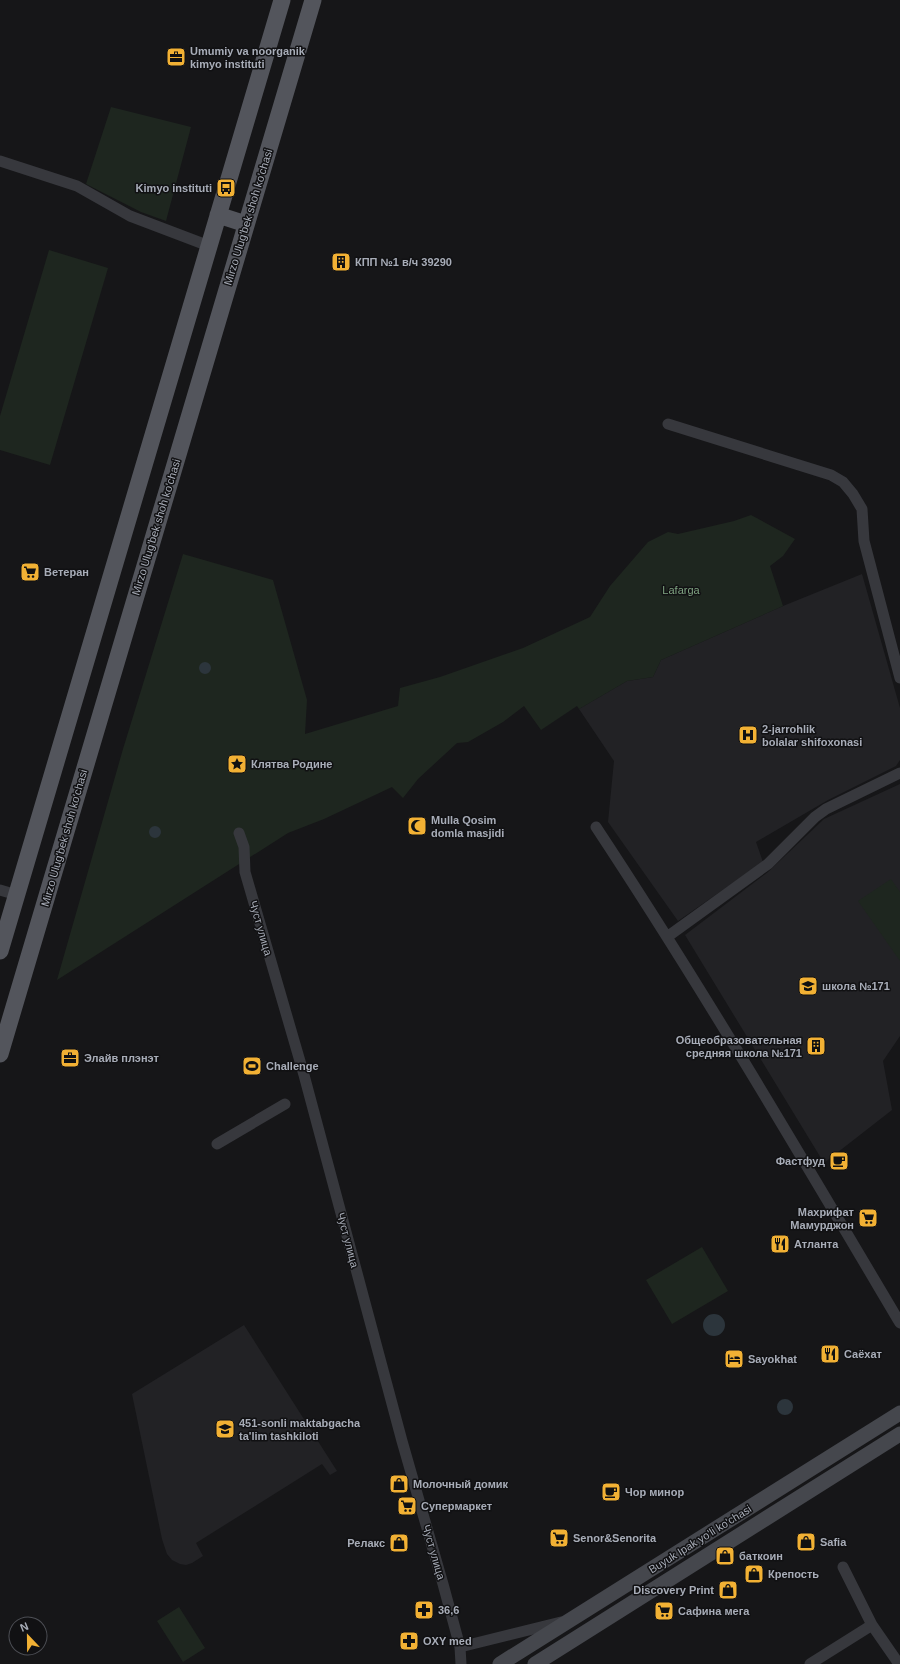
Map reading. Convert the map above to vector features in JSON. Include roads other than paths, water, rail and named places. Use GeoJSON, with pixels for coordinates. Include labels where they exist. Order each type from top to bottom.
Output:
{"type":"FeatureCollection","features":[{"type":"Feature","properties":{"kind":"main road"},"geometry":{"type":"LineString","coordinates":[[0,951],[282,0]]}},
{"type":"Feature","properties":{"kind":"main road","name":"Mirzo Ulug'bek shoh ko'chasi"},"geometry":{"type":"LineString","coordinates":[[0,1054],[313,0]]}},
{"type":"Feature","properties":{"kind":"main road"},"geometry":{"type":"LineString","coordinates":[[218,216],[246,224]]}},
{"type":"Feature","properties":{"kind":"main road","name":"Buyuk Ipak yo'li ko'chasi"},"geometry":{"type":"LineString","coordinates":[[500,1664],[900,1413]]}},
{"type":"Feature","properties":{"kind":"main road","name":"Buyuk Ipak yo'li ko'chasi"},"geometry":{"type":"LineString","coordinates":[[535,1664],[900,1434]]}},
{"type":"Feature","properties":{"kind":"street"},"geometry":{"type":"LineString","coordinates":[[0,161],[77,186],[130,216],[209,246]]}},
{"type":"Feature","properties":{"kind":"street"},"geometry":{"type":"LineString","coordinates":[[668,424],[831,475],[842,482],[853,494],[862,509],[864,541],[900,678]]}},
{"type":"Feature","properties":{"kind":"street"},"geometry":{"type":"LineString","coordinates":[[667,937],[768,864],[815,817],[826,809],[900,773]]}},
{"type":"Feature","properties":{"kind":"street"},"geometry":{"type":"LineString","coordinates":[[596,827],[667,937],[900,1323]]}},
{"type":"Feature","properties":{"kind":"street","name":"Чуст улица"},"geometry":{"type":"LineString","coordinates":[[239,833],[244,847],[244,862],[247,880],[304,1076],[402,1441],[460,1647],[461,1664]]}},
{"type":"Feature","properties":{"kind":"street"},"geometry":{"type":"LineString","coordinates":[[0,890],[17,895]]}},
{"type":"Feature","properties":{"kind":"street"},"geometry":{"type":"LineString","coordinates":[[217,1144],[285,1104]]}},
{"type":"Feature","properties":{"kind":"street"},"geometry":{"type":"LineString","coordinates":[[843,1567],[872,1625],[899,1664]]}},
{"type":"Feature","properties":{"kind":"street"},"geometry":{"type":"LineString","coordinates":[[460,1647],[570,1620]]}},
{"type":"Feature","properties":{"kind":"street"},"geometry":{"type":"LineString","coordinates":[[810,1664],[872,1625]]}},
{"type":"Feature","properties":{"kind":"place","name":"Umumiy va noorganik kimyo instituti"},"geometry":{"type":"Point","coordinates":[176,57]}},
{"type":"Feature","properties":{"kind":"place","name":"Kimyo instituti"},"geometry":{"type":"Point","coordinates":[226,188]}},
{"type":"Feature","properties":{"kind":"place","name":"КПП №1 в/ч 39290"},"geometry":{"type":"Point","coordinates":[341,262]}},
{"type":"Feature","properties":{"kind":"place","name":"Ветеран"},"geometry":{"type":"Point","coordinates":[30,572]}},
{"type":"Feature","properties":{"kind":"place","name":"2-jarrohlik bolalar shifoxonasi"},"geometry":{"type":"Point","coordinates":[748,735]}},
{"type":"Feature","properties":{"kind":"place","name":"Клятва Родине"},"geometry":{"type":"Point","coordinates":[237,764]}},
{"type":"Feature","properties":{"kind":"place","name":"Mulla Qosim domla masjidi"},"geometry":{"type":"Point","coordinates":[417,826]}},
{"type":"Feature","properties":{"kind":"place","name":"школа №171"},"geometry":{"type":"Point","coordinates":[808,986]}},
{"type":"Feature","properties":{"kind":"place","name":"Общеобразовательная средняя школа №171"},"geometry":{"type":"Point","coordinates":[816,1046]}},
{"type":"Feature","properties":{"kind":"place","name":"Элайв плэнэт"},"geometry":{"type":"Point","coordinates":[70,1058]}},
{"type":"Feature","properties":{"kind":"place","name":"Challenge"},"geometry":{"type":"Point","coordinates":[252,1066]}},
{"type":"Feature","properties":{"kind":"place","name":"Фастфуд"},"geometry":{"type":"Point","coordinates":[839,1161]}},
{"type":"Feature","properties":{"kind":"place","name":"Махрифат Мамурджон"},"geometry":{"type":"Point","coordinates":[868,1218]}},
{"type":"Feature","properties":{"kind":"place","name":"Атланта"},"geometry":{"type":"Point","coordinates":[780,1244]}},
{"type":"Feature","properties":{"kind":"place","name":"Саёхат"},"geometry":{"type":"Point","coordinates":[830,1354]}},
{"type":"Feature","properties":{"kind":"place","name":"Sayokhat"},"geometry":{"type":"Point","coordinates":[734,1359]}},
{"type":"Feature","properties":{"kind":"place","name":"451-sonli maktabgacha ta'lim tashkiloti"},"geometry":{"type":"Point","coordinates":[225,1429]}},
{"type":"Feature","properties":{"kind":"place","name":"Молочный домик"},"geometry":{"type":"Point","coordinates":[399,1484]}},
{"type":"Feature","properties":{"kind":"place","name":"Чор минор"},"geometry":{"type":"Point","coordinates":[611,1492]}},
{"type":"Feature","properties":{"kind":"place","name":"Супермаркет"},"geometry":{"type":"Point","coordinates":[407,1506]}},
{"type":"Feature","properties":{"kind":"place","name":"Senor&Senorita"},"geometry":{"type":"Point","coordinates":[559,1538]}},
{"type":"Feature","properties":{"kind":"place","name":"Safia"},"geometry":{"type":"Point","coordinates":[806,1542]}},
{"type":"Feature","properties":{"kind":"place","name":"Релакс"},"geometry":{"type":"Point","coordinates":[399,1543]}},
{"type":"Feature","properties":{"kind":"place","name":"баткоин"},"geometry":{"type":"Point","coordinates":[725,1556]}},
{"type":"Feature","properties":{"kind":"place","name":"Крепость"},"geometry":{"type":"Point","coordinates":[754,1574]}},
{"type":"Feature","properties":{"kind":"place","name":"Discovery Print"},"geometry":{"type":"Point","coordinates":[728,1590]}},
{"type":"Feature","properties":{"kind":"place","name":"36,6"},"geometry":{"type":"Point","coordinates":[424,1610]}},
{"type":"Feature","properties":{"kind":"place","name":"Сафина мега"},"geometry":{"type":"Point","coordinates":[664,1611]}},
{"type":"Feature","properties":{"kind":"place","name":"OXY med"},"geometry":{"type":"Point","coordinates":[409,1641]}},
{"type":"Feature","properties":{"kind":"park label","name":"Lafarga"},"geometry":{"type":"Point","coordinates":[681,590]}}]}
